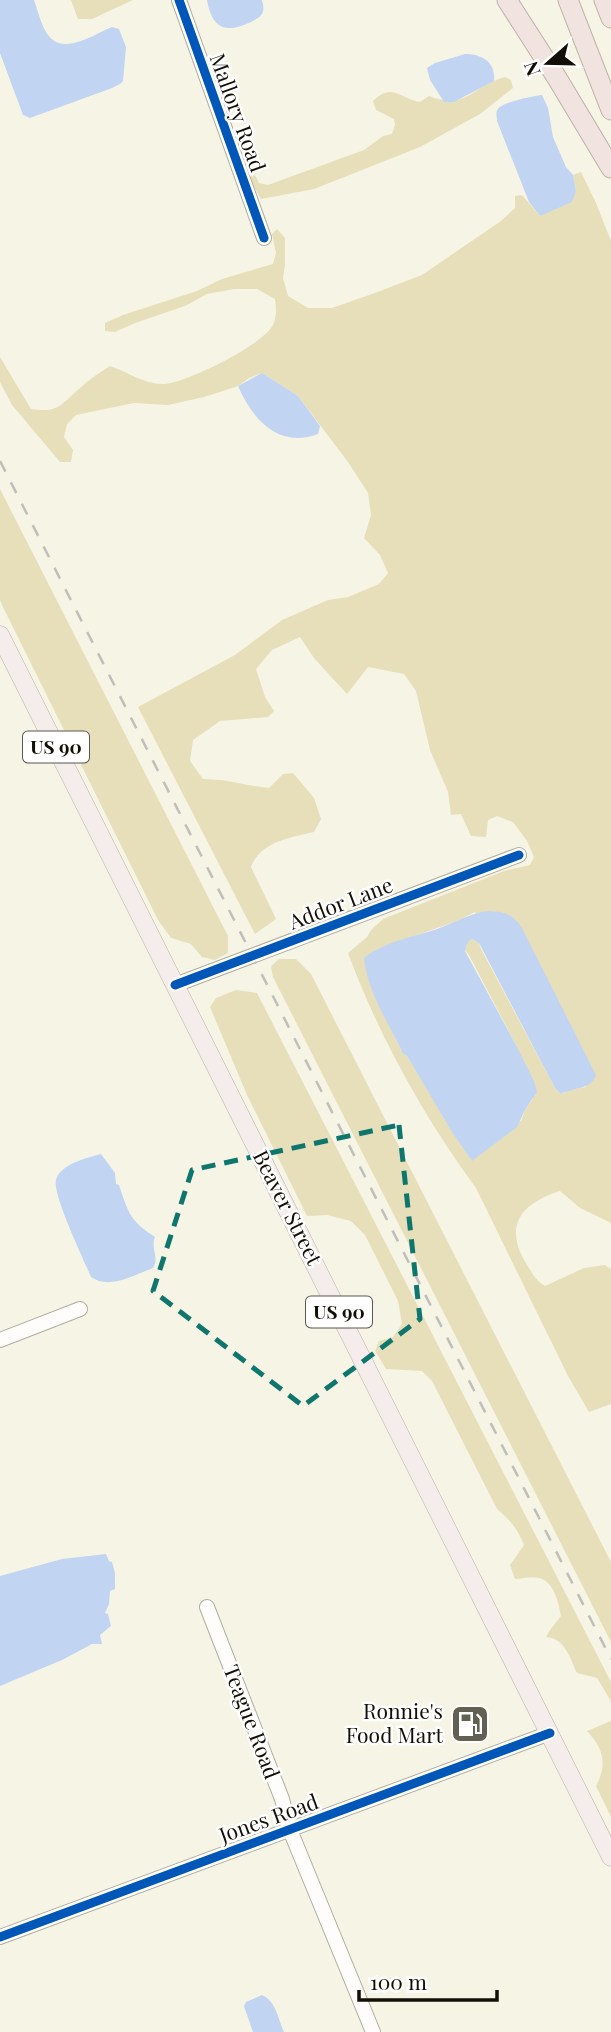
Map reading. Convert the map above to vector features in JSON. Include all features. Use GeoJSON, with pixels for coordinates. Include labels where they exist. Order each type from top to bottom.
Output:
{"type":"FeatureCollection","features":[{"type":"Feature","properties":{"kind":"highway"},"geometry":{"type":"LineString","coordinates":[[507,0],[564,88],[611,169]]}},
{"type":"Feature","properties":{"kind":"highway"},"geometry":{"type":"LineString","coordinates":[[568,0],[611,110]]}},
{"type":"Feature","properties":{"kind":"highway"},"geometry":{"type":"LineString","coordinates":[[604,0],[611,18]]}},
{"type":"Feature","properties":{"kind":"main road","name":"Beaver Street"},"geometry":{"type":"LineString","coordinates":[[0,635],[611,1857]]}},
{"type":"Feature","properties":{"kind":"street","name":"Mallory Road"},"geometry":{"type":"LineString","coordinates":[[179,0],[264,238]]}},
{"type":"Feature","properties":{"kind":"street","name":"Addor Lane"},"geometry":{"type":"LineString","coordinates":[[175,985],[519,855]]}},
{"type":"Feature","properties":{"kind":"street"},"geometry":{"type":"LineString","coordinates":[[0,1340],[80,1309]]}},
{"type":"Feature","properties":{"kind":"street","name":"Teague Road"},"geometry":{"type":"LineString","coordinates":[[207,1607],[282,1799],[290,1830],[373,2032]]}},
{"type":"Feature","properties":{"kind":"street","name":"Jones Road"},"geometry":{"type":"LineString","coordinates":[[0,1937],[550,1732]]}},
{"type":"Feature","properties":{"kind":"highlighted area"},"geometry":{"type":"Polygon","coordinates":[[[399,1125],[420,1319],[303,1406],[153,1291],[192,1170],[399,1125]]]}},
{"type":"Feature","properties":{"kind":"shaded area"},"geometry":{"type":"Polygon","coordinates":[[[71,0],[133,0],[92,19],[78,19],[71,0]]]}},
{"type":"Feature","properties":{"kind":"shaded area"},"geometry":{"type":"Polygon","coordinates":[[[505,77],[511,80],[513,88],[480,114],[420,147],[314,189],[261,199],[251,182],[251,177],[255,175],[259,183],[268,185],[364,150],[383,136],[392,134],[394,119],[376,110],[373,101],[380,95],[391,92],[420,102],[429,96],[452,101],[469,96],[505,77]]]}},
{"type":"Feature","properties":{"kind":"shaded area"},"geometry":{"type":"Polygon","coordinates":[[[581,172],[611,241],[611,1223],[580,1208],[560,1191],[546,1196],[526,1210],[516,1228],[516,1239],[527,1265],[537,1280],[545,1286],[584,1268],[605,1265],[611,1269],[611,1404],[589,1412],[568,1376],[476,1188],[420,1104],[388,1045],[348,953],[383,919],[504,871],[530,865],[534,857],[527,841],[513,822],[497,816],[488,820],[486,837],[471,836],[461,814],[451,815],[448,792],[430,750],[416,691],[404,674],[368,667],[347,694],[314,658],[300,637],[272,650],[256,669],[265,697],[274,711],[268,717],[220,721],[193,740],[190,761],[203,779],[269,788],[283,774],[293,773],[314,798],[321,819],[314,832],[277,842],[255,859],[251,867],[276,919],[255,934],[138,707],[235,655],[282,620],[328,600],[348,597],[379,584],[388,573],[380,555],[364,538],[371,515],[368,493],[298,396],[262,373],[238,386],[204,397],[168,405],[134,403],[76,415],[67,424],[64,437],[73,450],[71,462],[60,462],[12,405],[0,382],[0,357],[31,409],[48,410],[63,403],[110,366],[158,384],[190,377],[240,352],[266,333],[275,319],[275,299],[257,289],[234,289],[207,294],[185,306],[115,332],[105,331],[105,323],[197,291],[222,279],[273,264],[276,253],[272,234],[277,229],[285,238],[283,278],[288,296],[308,308],[332,308],[422,275],[501,221],[515,208],[515,196],[522,195],[540,216],[576,191],[573,175],[581,172]],[[475,912],[377,949],[379,1005],[402,1053],[407,1056],[441,1112],[521,1121],[533,1099],[516,1045],[465,950],[466,944],[472,939],[479,943],[555,1088],[562,1094],[586,1087],[475,912]]]}},
{"type":"Feature","properties":{"kind":"shaded area"},"geometry":{"type":"Polygon","coordinates":[[[0,489],[228,936],[228,953],[215,960],[202,957],[191,944],[171,938],[158,920],[2,605],[0,489]]]}},
{"type":"Feature","properties":{"kind":"shaded area"},"geometry":{"type":"Polygon","coordinates":[[[279,959],[296,959],[311,974],[611,1562],[611,1642],[273,977],[271,966],[279,959]]]}},
{"type":"Feature","properties":{"kind":"shaded area"},"geometry":{"type":"Polygon","coordinates":[[[236,990],[257,993],[611,1682],[611,1701],[597,1678],[577,1673],[562,1645],[546,1637],[561,1616],[555,1594],[544,1580],[539,1578],[515,1579],[510,1565],[524,1545],[522,1539],[497,1509],[432,1381],[422,1371],[386,1369],[375,1351],[379,1341],[393,1337],[402,1324],[398,1301],[365,1235],[351,1221],[327,1215],[307,1216],[247,1095],[210,1007],[216,998],[236,990]]]}},
{"type":"Feature","properties":{"kind":"shaded area"},"geometry":{"type":"Polygon","coordinates":[[[611,1721],[611,1817],[596,1786],[602,1771],[602,1757],[597,1744],[587,1731],[611,1721]]]}},
{"type":"Feature","properties":{"kind":"water"},"geometry":{"type":"Polygon","coordinates":[[[0,0],[34,0],[45,30],[55,42],[63,44],[86,39],[112,27],[119,29],[126,47],[123,81],[112,88],[30,118],[23,115],[0,53],[0,0]]]}},
{"type":"Feature","properties":{"kind":"water"},"geometry":{"type":"Polygon","coordinates":[[[207,0],[262,0],[263,10],[260,16],[251,22],[227,28],[212,17],[207,0]]]}},
{"type":"Feature","properties":{"kind":"water"},"geometry":{"type":"Polygon","coordinates":[[[465,54],[487,60],[493,69],[494,81],[454,102],[444,102],[430,80],[427,68],[465,54]]]}},
{"type":"Feature","properties":{"kind":"water"},"geometry":{"type":"Polygon","coordinates":[[[542,95],[548,108],[553,137],[566,167],[573,175],[576,191],[572,202],[540,216],[529,202],[496,113],[506,104],[542,95]]]}},
{"type":"Feature","properties":{"kind":"water"},"geometry":{"type":"Polygon","coordinates":[[[262,373],[298,396],[320,426],[318,434],[304,438],[291,437],[279,434],[259,420],[238,386],[262,373]]]}},
{"type":"Feature","properties":{"kind":"water"},"geometry":{"type":"Polygon","coordinates":[[[489,911],[508,915],[522,928],[596,1075],[594,1080],[582,1088],[561,1094],[555,1088],[479,943],[470,940],[465,951],[516,1045],[537,1092],[517,1127],[472,1161],[407,1056],[402,1053],[373,993],[364,958],[389,944],[489,911]]]}},
{"type":"Feature","properties":{"kind":"water"},"geometry":{"type":"Polygon","coordinates":[[[101,1154],[115,1173],[116,1184],[119,1185],[131,1215],[155,1237],[156,1260],[153,1268],[114,1282],[98,1281],[91,1277],[63,1212],[56,1187],[56,1180],[63,1170],[75,1162],[101,1154]]]}},
{"type":"Feature","properties":{"kind":"water"},"geometry":{"type":"Polygon","coordinates":[[[106,1554],[115,1573],[115,1589],[110,1591],[105,1613],[108,1614],[111,1626],[100,1635],[102,1644],[92,1644],[0,1686],[0,1576],[62,1559],[106,1554]]]}},
{"type":"Feature","properties":{"kind":"water"},"geometry":{"type":"Polygon","coordinates":[[[262,1995],[274,2006],[284,2032],[253,2032],[244,2006],[246,2002],[262,1995]]]}},
{"type":"Feature","properties":{"kind":"railway"},"geometry":{"type":"LineString","coordinates":[[0,461],[611,1659]]}},
{"type":"Feature","properties":{"kind":"cycle path"},"geometry":{"type":"LineString","coordinates":[[179,0],[264,238]]}},
{"type":"Feature","properties":{"kind":"cycle path"},"geometry":{"type":"LineString","coordinates":[[175,985],[519,855]]}},
{"type":"Feature","properties":{"kind":"cycle path"},"geometry":{"type":"LineString","coordinates":[[0,1937],[550,1733]]}},
{"type":"Feature","properties":{"kind":"place","name":"Ronnie's Food Mart"},"geometry":{"type":"Point","coordinates":[470,1724]}}]}
